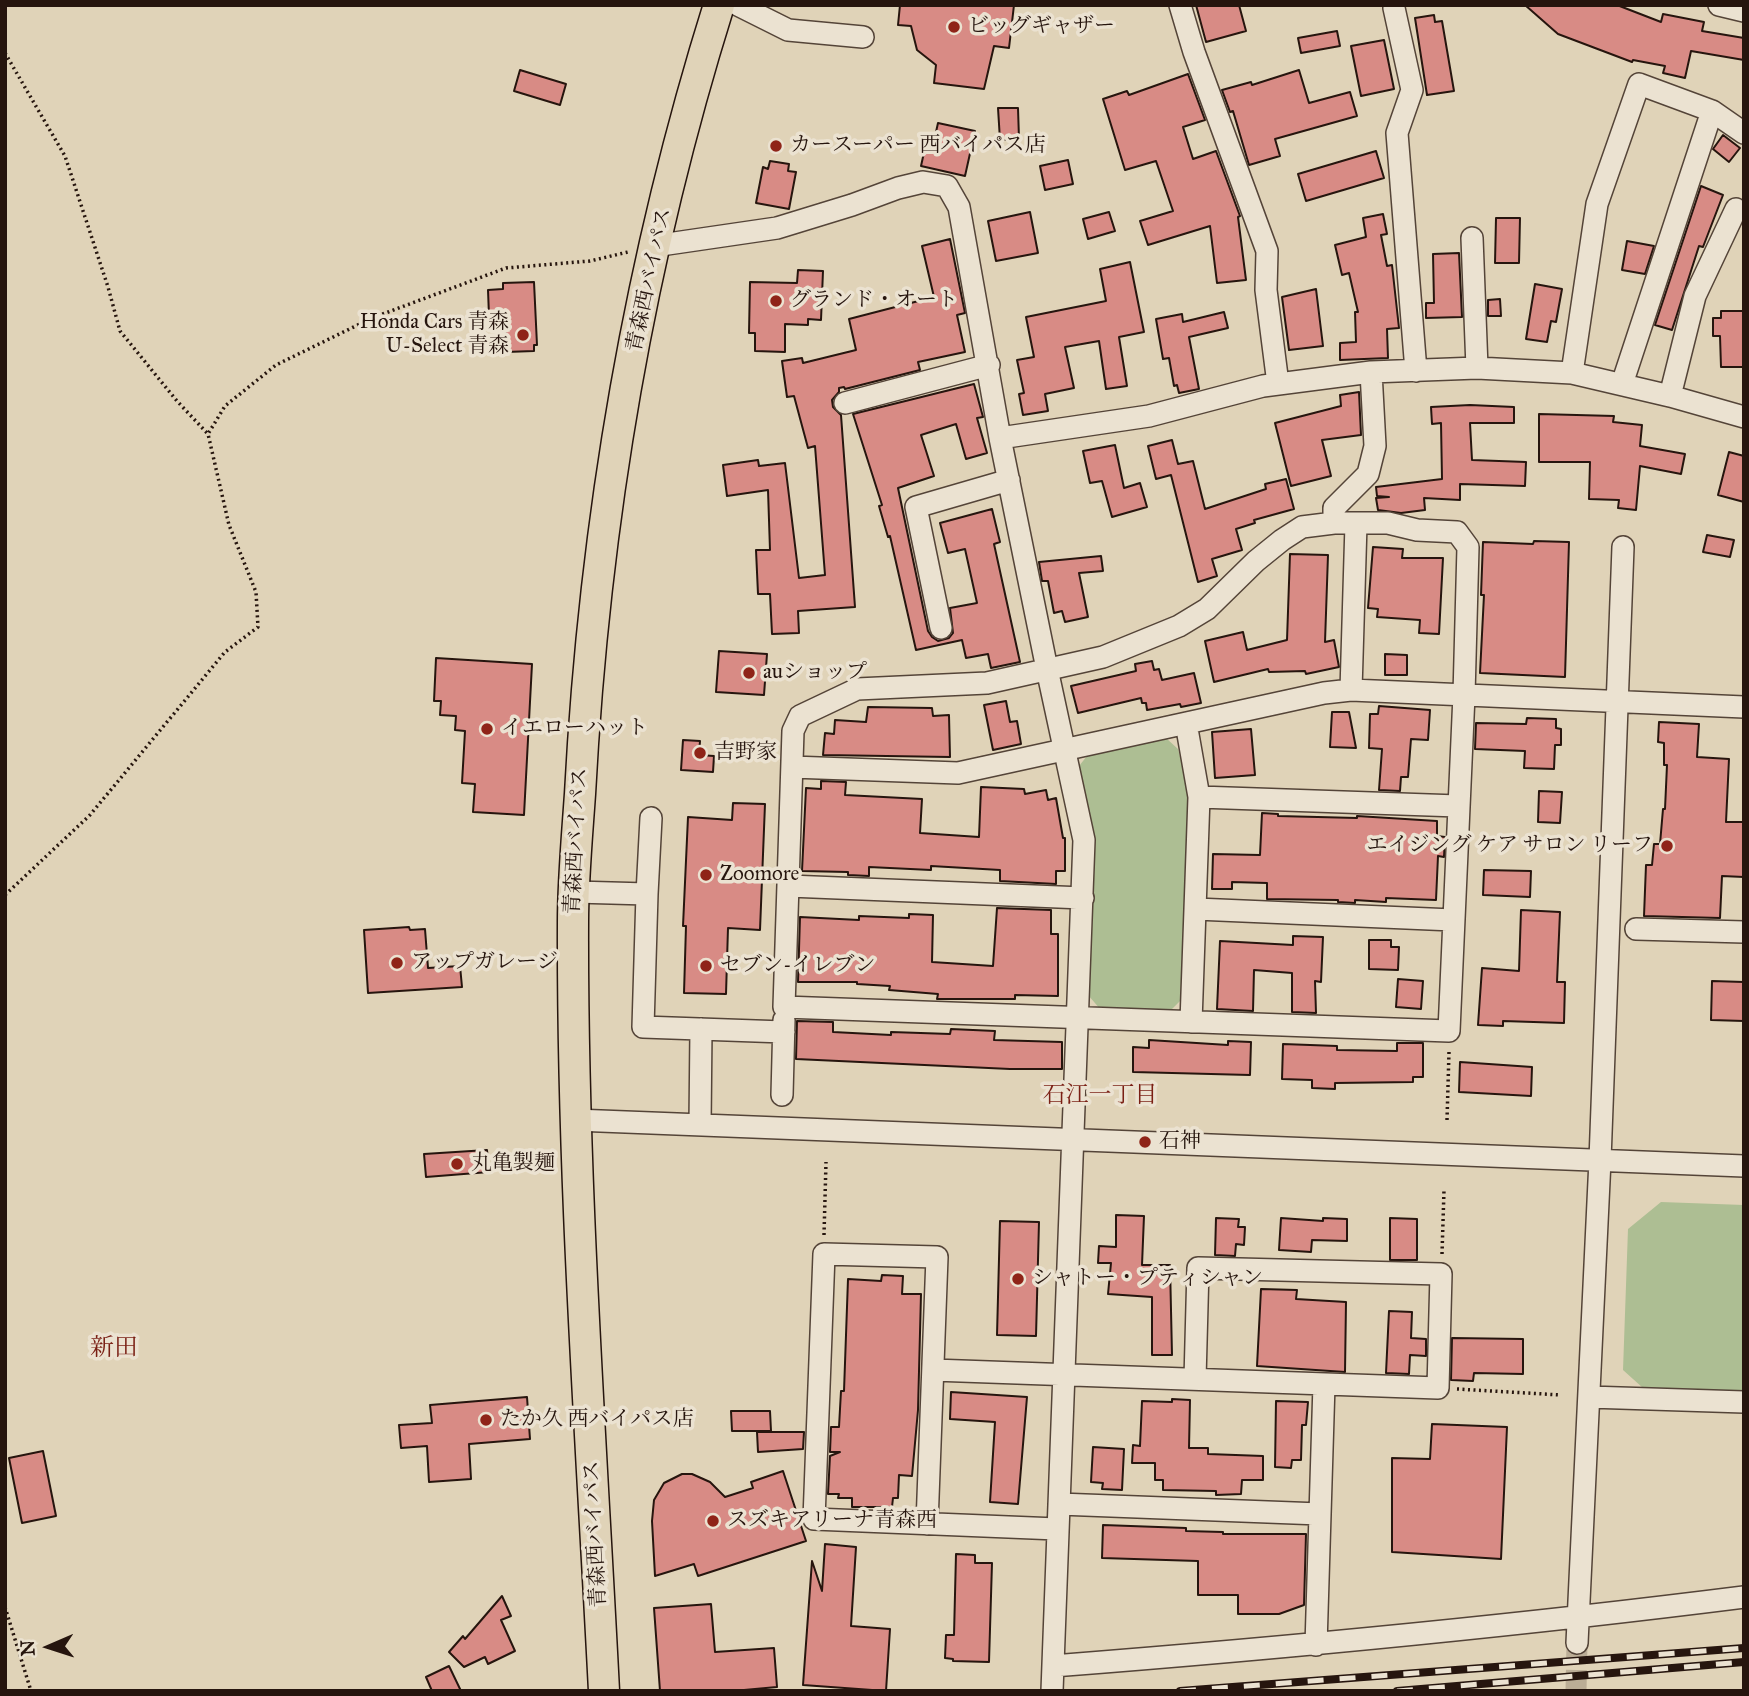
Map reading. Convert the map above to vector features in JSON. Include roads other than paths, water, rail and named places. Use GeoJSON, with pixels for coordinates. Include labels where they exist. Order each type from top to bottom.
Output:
{"type":"FeatureCollection","features":[{"type":"Feature","properties":{"kind":"highway","name":"青森西バイパス"},"geometry":{"type":"LineString","coordinates":[[604,1691],[575,1120],[575,892],[585,689],[607,499],[654,246],[719,5]]}},
{"type":"Feature","properties":{"kind":"street"},"geometry":{"type":"LineString","coordinates":[[738,5],[788,30],[863,37]]}},
{"type":"Feature","properties":{"kind":"street"},"geometry":{"type":"LineString","coordinates":[[1181,5],[1194,52],[1267,251],[1266,290],[1278,384]]}},
{"type":"Feature","properties":{"kind":"street"},"geometry":{"type":"LineString","coordinates":[[1719,5],[1744,11]]}},
{"type":"Feature","properties":{"kind":"street"},"geometry":{"type":"LineString","coordinates":[[1394,8],[1412,90],[1397,133],[1416,371]]}},
{"type":"Feature","properties":{"kind":"street"},"geometry":{"type":"LineString","coordinates":[[1572,373],[1597,204],[1639,84],[1712,111],[1744,133]]}},
{"type":"Feature","properties":{"kind":"street"},"geometry":{"type":"LineString","coordinates":[[1622,384],[1712,111]]}},
{"type":"Feature","properties":{"kind":"street"},"geometry":{"type":"LineString","coordinates":[[654,246],[777,228],[923,182],[947,186],[959,207],[1000,438],[1084,840],[1052,1691]]}},
{"type":"Feature","properties":{"kind":"street"},"geometry":{"type":"LineString","coordinates":[[1670,396],[1695,296],[1736,209]]}},
{"type":"Feature","properties":{"kind":"street"},"geometry":{"type":"LineString","coordinates":[[1472,238],[1477,368]]}},
{"type":"Feature","properties":{"kind":"street"},"geometry":{"type":"LineString","coordinates":[[845,403],[989,365]]}},
{"type":"Feature","properties":{"kind":"street"},"geometry":{"type":"LineString","coordinates":[[1000,438],[1149,415],[1278,384],[1371,372],[1477,368],[1572,373],[1744,417]]}},
{"type":"Feature","properties":{"kind":"street"},"geometry":{"type":"LineString","coordinates":[[1334,523],[1334,508],[1368,474],[1375,446],[1371,372]]}},
{"type":"Feature","properties":{"kind":"street"},"geometry":{"type":"LineString","coordinates":[[941,628],[916,506],[1009,481]]}},
{"type":"Feature","properties":{"kind":"street"},"geometry":{"type":"LineString","coordinates":[[782,1095],[784,1007],[789,887],[793,731],[800,716],[857,689],[988,683],[1103,657],[1179,626],[1207,609],[1256,561],[1302,527],[1334,523],[1388,523],[1417,530],[1457,532],[1468,547],[1449,1031],[784,1007]]}},
{"type":"Feature","properties":{"kind":"street"},"geometry":{"type":"LineString","coordinates":[[1351,690],[1356,524]]}},
{"type":"Feature","properties":{"kind":"street"},"geometry":{"type":"LineString","coordinates":[[1577,1643],[1601,1160],[1623,547]]}},
{"type":"Feature","properties":{"kind":"street"},"geometry":{"type":"LineString","coordinates":[[792,767],[958,773],[1351,690],[1744,707]]}},
{"type":"Feature","properties":{"kind":"street"},"geometry":{"type":"LineString","coordinates":[[1186,723],[1199,797],[1191,1022]]}},
{"type":"Feature","properties":{"kind":"street"},"geometry":{"type":"LineString","coordinates":[[1199,797],[1458,806]]}},
{"type":"Feature","properties":{"kind":"street"},"geometry":{"type":"LineString","coordinates":[[651,818],[643,1027],[784,1032]]}},
{"type":"Feature","properties":{"kind":"street"},"geometry":{"type":"LineString","coordinates":[[789,887],[1083,898]]}},
{"type":"Feature","properties":{"kind":"street"},"geometry":{"type":"LineString","coordinates":[[575,892],[647,894]]}},
{"type":"Feature","properties":{"kind":"street"},"geometry":{"type":"LineString","coordinates":[[1196,909],[1453,920]]}},
{"type":"Feature","properties":{"kind":"street"},"geometry":{"type":"LineString","coordinates":[[1636,929],[1744,932]]}},
{"type":"Feature","properties":{"kind":"street"},"geometry":{"type":"LineString","coordinates":[[699,1125],[701,1029]]}},
{"type":"Feature","properties":{"kind":"street"},"geometry":{"type":"LineString","coordinates":[[575,1120],[1744,1166]]}},
{"type":"Feature","properties":{"kind":"street"},"geometry":{"type":"LineString","coordinates":[[927,1524],[937,1257],[824,1254],[814,1519],[927,1524],[1057,1529]]}},
{"type":"Feature","properties":{"kind":"street"},"geometry":{"type":"LineString","coordinates":[[933,1370],[1437,1388],[1441,1273],[1198,1268],[1195,1379]]}},
{"type":"Feature","properties":{"kind":"street"},"geometry":{"type":"LineString","coordinates":[[1316,1645],[1324,1384]]}},
{"type":"Feature","properties":{"kind":"street"},"geometry":{"type":"LineString","coordinates":[[1589,1396],[1744,1402]]}},
{"type":"Feature","properties":{"kind":"street"},"geometry":{"type":"LineString","coordinates":[[1059,1504],[1320,1514]]}},
{"type":"Feature","properties":{"kind":"street"},"geometry":{"type":"LineString","coordinates":[[1053,1666],[1316,1645],[1744,1598]]}},
{"type":"Feature","properties":{"kind":"tunnel"},"geometry":{"type":"LineString","coordinates":[[1576,1691],[1577,1643]]}},
{"type":"Feature","properties":{"kind":"railway"},"geometry":{"type":"LineString","coordinates":[[1180,1691],[1744,1648]]}},
{"type":"Feature","properties":{"kind":"railway"},"geometry":{"type":"LineString","coordinates":[[1397,1691],[1744,1662]]}},
{"type":"Feature","properties":{"kind":"place","name":"ビッグギャザー"},"geometry":{"type":"Point","coordinates":[954,27]}},
{"type":"Feature","properties":{"kind":"place","name":"カースーパー 西バイパス店"},"geometry":{"type":"Point","coordinates":[776,146]}},
{"type":"Feature","properties":{"kind":"place","name":"グランド・オート"},"geometry":{"type":"Point","coordinates":[776,301]}},
{"type":"Feature","properties":{"kind":"place","name":"Honda Cars 青森 U-Select 青森"},"geometry":{"type":"Point","coordinates":[523,335]}},
{"type":"Feature","properties":{"kind":"place","name":"auショップ"},"geometry":{"type":"Point","coordinates":[749,673]}},
{"type":"Feature","properties":{"kind":"place","name":"イエローハット"},"geometry":{"type":"Point","coordinates":[487,729]}},
{"type":"Feature","properties":{"kind":"place","name":"吉野家"},"geometry":{"type":"Point","coordinates":[700,753]}},
{"type":"Feature","properties":{"kind":"place","name":"エイジング ケア サロン リーフ"},"geometry":{"type":"Point","coordinates":[1667,846]}},
{"type":"Feature","properties":{"kind":"place","name":"Zoomore"},"geometry":{"type":"Point","coordinates":[706,875]}},
{"type":"Feature","properties":{"kind":"place","name":"アップガレージ"},"geometry":{"type":"Point","coordinates":[397,963]}},
{"type":"Feature","properties":{"kind":"place","name":"セブン-イレブン"},"geometry":{"type":"Point","coordinates":[706,966]}},
{"type":"Feature","properties":{"kind":"place","name":"石神"},"geometry":{"type":"Point","coordinates":[1145,1142]}},
{"type":"Feature","properties":{"kind":"place","name":"丸亀製麺"},"geometry":{"type":"Point","coordinates":[457,1164]}},
{"type":"Feature","properties":{"kind":"place","name":"シャトー・プティシャン"},"geometry":{"type":"Point","coordinates":[1018,1279]}},
{"type":"Feature","properties":{"kind":"place","name":"たか久 西バイパス店"},"geometry":{"type":"Point","coordinates":[486,1420]}},
{"type":"Feature","properties":{"kind":"place","name":"スズキアリーナ青森西"},"geometry":{"type":"Point","coordinates":[713,1521]}},
{"type":"Feature","properties":{"kind":"district","name":"石江一丁目"},"geometry":{"type":"Point","coordinates":[1100,1096]}},
{"type":"Feature","properties":{"kind":"district","name":"新田"},"geometry":{"type":"Point","coordinates":[114,1349]}}]}
